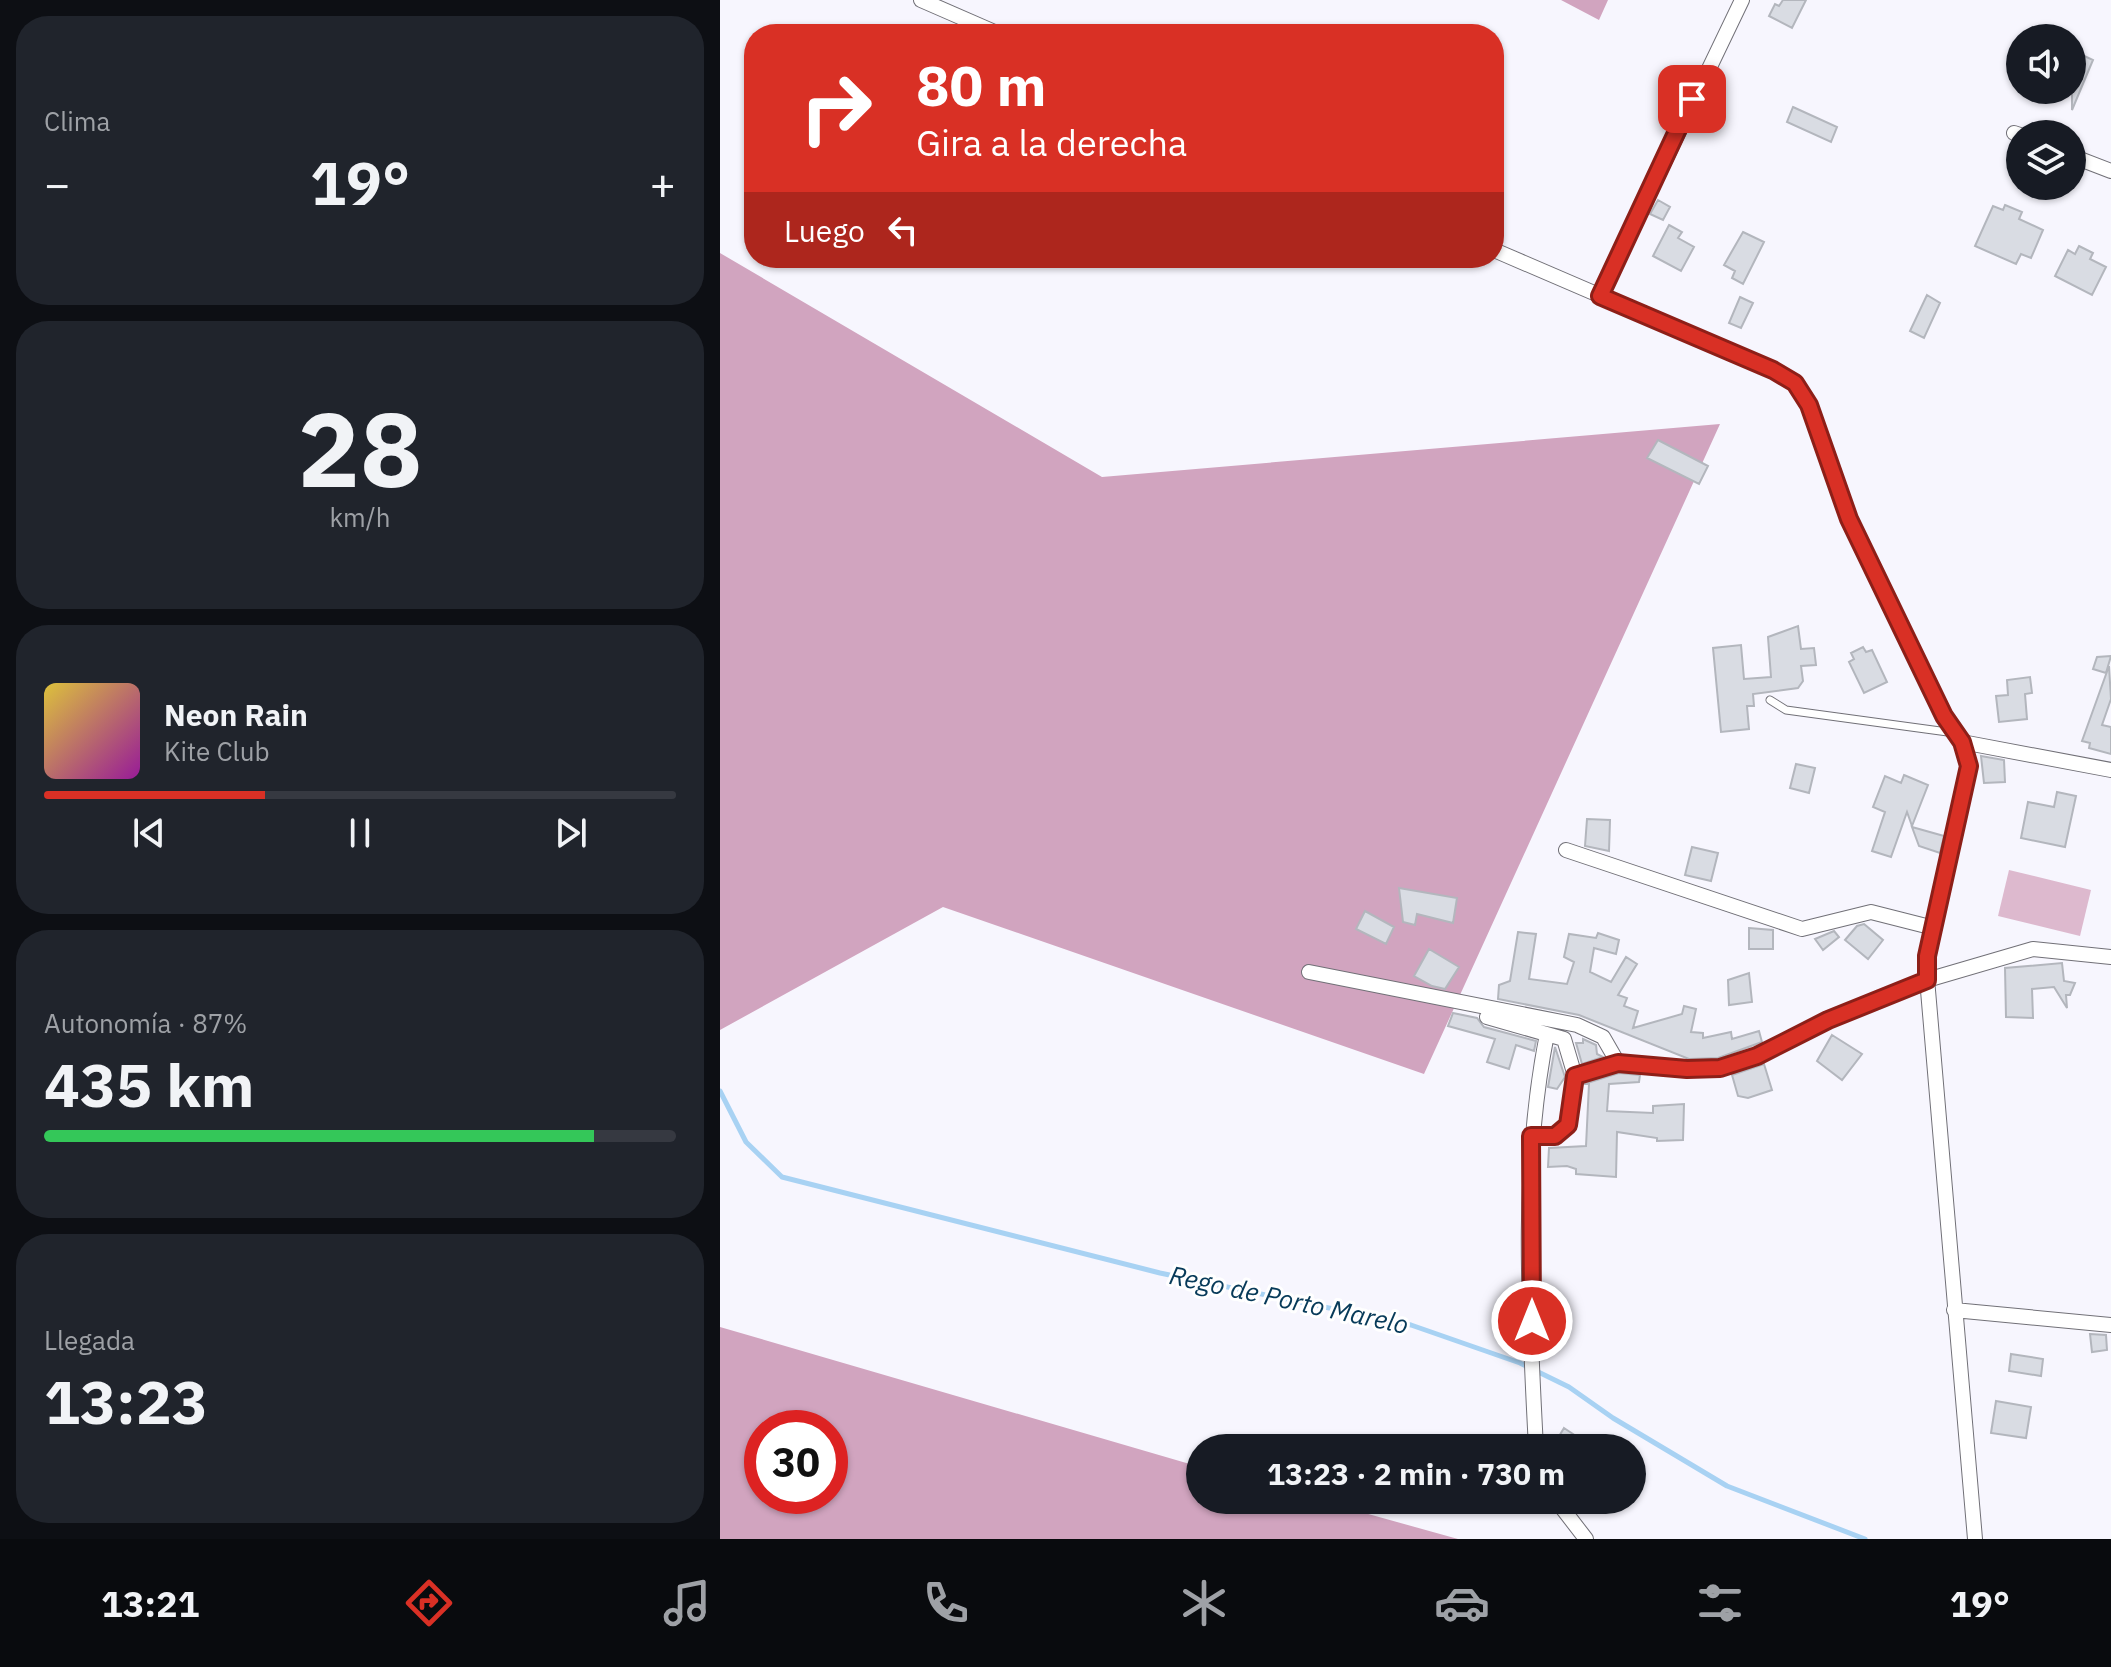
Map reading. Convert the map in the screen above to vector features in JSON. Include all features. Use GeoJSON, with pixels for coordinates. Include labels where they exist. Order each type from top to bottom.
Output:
{"type":"FeatureCollection","features":[{"type":"Feature","properties":{"kind":"street"},"geometry":{"type":"LineString","coordinates":[[921,0],[976,24]]}},
{"type":"Feature","properties":{"kind":"street"},"geometry":{"type":"LineString","coordinates":[[1600,296],[1742,0]]}},
{"type":"Feature","properties":{"kind":"street"},"geometry":{"type":"LineString","coordinates":[[2086,161],[2111,171]]}},
{"type":"Feature","properties":{"kind":"street"},"geometry":{"type":"LineString","coordinates":[[1504,254],[1773,370],[1795,383],[1809,405],[1849,519],[1944,716],[1967,754],[1967,778],[1927,956],[1927,980],[1975,1539]]}},
{"type":"Feature","properties":{"kind":"street"},"geometry":{"type":"LineString","coordinates":[[1958,737],[2111,770]]}},
{"type":"Feature","properties":{"kind":"street"},"geometry":{"type":"LineString","coordinates":[[1566,850],[1802,929],[1871,912],[1934,928]]}},
{"type":"Feature","properties":{"kind":"street"},"geometry":{"type":"LineString","coordinates":[[1575,1076],[1618,1063],[1687,1069],[1720,1068],[1757,1056],[1828,1020],[1927,980],[2033,949],[2111,957]]}},
{"type":"Feature","properties":{"kind":"street"},"geometry":{"type":"LineString","coordinates":[[1309,972],[1577,1025],[1603,1037],[1618,1063]]}},
{"type":"Feature","properties":{"kind":"street"},"geometry":{"type":"LineString","coordinates":[[1450,1002],[1464,1011],[1564,1039],[1575,1076],[1568,1125],[1555,1136],[1531,1136]]}},
{"type":"Feature","properties":{"kind":"street"},"geometry":{"type":"LineString","coordinates":[[1535,1434],[1531,1136],[1547,1034]]}},
{"type":"Feature","properties":{"kind":"street"},"geometry":{"type":"LineString","coordinates":[[1954,1310],[2111,1325]]}},
{"type":"Feature","properties":{"kind":"street"},"geometry":{"type":"LineString","coordinates":[[1567,1514],[1586,1539]]}},
{"type":"Feature","properties":{"kind":"lane"},"geometry":{"type":"LineString","coordinates":[[1770,700],[1786,710],[1958,737]]}},
{"type":"Feature","properties":{"kind":"shaded area"},"geometry":{"type":"Polygon","coordinates":[[[1561,0],[1608,0],[1599,20],[1561,0]]]}},
{"type":"Feature","properties":{"kind":"shaded area"},"geometry":{"type":"Polygon","coordinates":[[[720,253],[1102,477],[1720,424],[1424,1074],[943,907],[720,1030],[720,253]]]}},
{"type":"Feature","properties":{"kind":"shaded area"},"geometry":{"type":"Polygon","coordinates":[[[2009,870],[2091,890],[2080,936],[1998,916],[2009,870]]]}},
{"type":"Feature","properties":{"kind":"shaded area"},"geometry":{"type":"Polygon","coordinates":[[[720,1327],[1186,1463],[1186,1514],[1368,1514],[1458,1539],[720,1539],[720,1327]]]}},
{"type":"Feature","properties":{"kind":"building"},"geometry":{"type":"Polygon","coordinates":[[[1783,0],[1806,0],[1792,28],[1769,16],[1775,4],[1779,6],[1783,0]]]}},
{"type":"Feature","properties":{"kind":"building"},"geometry":{"type":"Polygon","coordinates":[[[2086,57],[2093,60],[2086,77],[2086,57]]]}},
{"type":"Feature","properties":{"kind":"building"},"geometry":{"type":"Polygon","coordinates":[[[1793,107],[1837,127],[1831,142],[1787,122],[1793,107]]]}},
{"type":"Feature","properties":{"kind":"building"},"geometry":{"type":"Polygon","coordinates":[[[1658,200],[1670,207],[1663,220],[1650,214],[1658,200]]]}},
{"type":"Feature","properties":{"kind":"building"},"geometry":{"type":"Polygon","coordinates":[[[2005,205],[2022,212],[2019,219],[2043,230],[2031,258],[2021,254],[2016,264],[1975,246],[1993,206],[2003,210],[2005,205]]]}},
{"type":"Feature","properties":{"kind":"building"},"geometry":{"type":"Polygon","coordinates":[[[1669,225],[1682,232],[1678,238],[1694,247],[1681,271],[1653,256],[1669,225]]]}},
{"type":"Feature","properties":{"kind":"building"},"geometry":{"type":"Polygon","coordinates":[[[1743,232],[1764,242],[1743,284],[1732,278],[1735,271],[1724,265],[1743,232]]]}},
{"type":"Feature","properties":{"kind":"building"},"geometry":{"type":"Polygon","coordinates":[[[2079,246],[2093,253],[2090,259],[2106,267],[2092,295],[2055,276],[2068,250],[2075,254],[2079,246]]]}},
{"type":"Feature","properties":{"kind":"building"},"geometry":{"type":"Polygon","coordinates":[[[1927,295],[1940,303],[1924,338],[1910,331],[1927,295]]]}},
{"type":"Feature","properties":{"kind":"building"},"geometry":{"type":"Polygon","coordinates":[[[1740,297],[1753,303],[1741,328],[1729,323],[1740,297]]]}},
{"type":"Feature","properties":{"kind":"building"},"geometry":{"type":"Polygon","coordinates":[[[1658,440],[1708,466],[1699,484],[1647,458],[1658,440]]]}},
{"type":"Feature","properties":{"kind":"building"},"geometry":{"type":"Polygon","coordinates":[[[1798,626],[1801,649],[1814,648],[1816,665],[1801,666],[1803,681],[1798,688],[1753,694],[1754,706],[1747,706],[1749,729],[1721,732],[1713,648],[1741,645],[1744,679],[1771,677],[1768,637],[1798,626]]]}},
{"type":"Feature","properties":{"kind":"building"},"geometry":{"type":"Polygon","coordinates":[[[1863,647],[1866,652],[1872,650],[1887,682],[1864,693],[1849,662],[1854,659],[1851,653],[1863,647]]]}},
{"type":"Feature","properties":{"kind":"building"},"geometry":{"type":"Polygon","coordinates":[[[2111,656],[2106,673],[2093,669],[2097,657],[2111,656]]]}},
{"type":"Feature","properties":{"kind":"building"},"geometry":{"type":"Polygon","coordinates":[[[2109,666],[2111,699],[2102,725],[2111,727],[2111,754],[2089,748],[2090,743],[2082,741],[2109,666]]]}},
{"type":"Feature","properties":{"kind":"building"},"geometry":{"type":"Polygon","coordinates":[[[2030,677],[2032,693],[2025,694],[2027,719],[1999,722],[1996,696],[2008,695],[2007,680],[2030,677]]]}},
{"type":"Feature","properties":{"kind":"building"},"geometry":{"type":"Polygon","coordinates":[[[1981,756],[2004,760],[2005,782],[1984,783],[1981,756]]]}},
{"type":"Feature","properties":{"kind":"building"},"geometry":{"type":"Polygon","coordinates":[[[1796,764],[1815,768],[1809,793],[1790,788],[1796,764]]]}},
{"type":"Feature","properties":{"kind":"building"},"geometry":{"type":"Polygon","coordinates":[[[1904,775],[1928,785],[1912,826],[1907,812],[1891,857],[1872,851],[1885,812],[1873,807],[1885,776],[1901,783],[1904,775]]]}},
{"type":"Feature","properties":{"kind":"building"},"geometry":{"type":"Polygon","coordinates":[[[2057,792],[2076,796],[2065,847],[2021,838],[2028,802],[2054,807],[2057,792]]]}},
{"type":"Feature","properties":{"kind":"building"},"geometry":{"type":"Polygon","coordinates":[[[1587,819],[1610,820],[1609,851],[1585,846],[1587,819]]]}},
{"type":"Feature","properties":{"kind":"building"},"geometry":{"type":"Polygon","coordinates":[[[1912,827],[1944,836],[1940,853],[1919,846],[1912,827]]]}},
{"type":"Feature","properties":{"kind":"building"},"geometry":{"type":"Polygon","coordinates":[[[1692,847],[1718,853],[1711,881],[1685,875],[1692,847]]]}},
{"type":"Feature","properties":{"kind":"building"},"geometry":{"type":"Polygon","coordinates":[[[1399,888],[1457,898],[1453,923],[1417,914],[1415,925],[1403,922],[1399,888]]]}},
{"type":"Feature","properties":{"kind":"building"},"geometry":{"type":"Polygon","coordinates":[[[1365,911],[1394,927],[1386,944],[1356,929],[1365,911]]]}},
{"type":"Feature","properties":{"kind":"building"},"geometry":{"type":"Polygon","coordinates":[[[1864,924],[1883,940],[1868,959],[1845,940],[1857,926],[1864,924]]]}},
{"type":"Feature","properties":{"kind":"building"},"geometry":{"type":"Polygon","coordinates":[[[1749,928],[1773,930],[1773,949],[1749,949],[1749,928]]]}},
{"type":"Feature","properties":{"kind":"building"},"geometry":{"type":"Polygon","coordinates":[[[1834,931],[1839,937],[1823,950],[1815,939],[1834,931]]]}},
{"type":"Feature","properties":{"kind":"building"},"geometry":{"type":"Polygon","coordinates":[[[1518,932],[1536,934],[1529,979],[1567,984],[1574,962],[1564,957],[1569,934],[1596,938],[1598,933],[1619,940],[1616,954],[1594,948],[1590,972],[1611,982],[1626,957],[1637,964],[1618,995],[1627,998],[1624,1006],[1638,1011],[1633,1028],[1682,1014],[1684,1006],[1696,1009],[1691,1032],[1703,1033],[1703,1038],[1731,1032],[1732,1039],[1759,1031],[1762,1042],[1718,1058],[1689,1059],[1579,1015],[1498,999],[1499,985],[1510,981],[1518,932]]]}},
{"type":"Feature","properties":{"kind":"building"},"geometry":{"type":"Polygon","coordinates":[[[1429,949],[1459,967],[1445,989],[1414,976],[1429,949]]]}},
{"type":"Feature","properties":{"kind":"building"},"geometry":{"type":"Polygon","coordinates":[[[2062,963],[2064,981],[2075,983],[2070,995],[2066,995],[2067,1008],[2054,987],[2032,989],[2033,1018],[2006,1017],[2005,968],[2062,963]]]}},
{"type":"Feature","properties":{"kind":"building"},"geometry":{"type":"Polygon","coordinates":[[[1749,973],[1752,1002],[1729,1005],[1728,980],[1749,973]]]}},
{"type":"Feature","properties":{"kind":"building"},"geometry":{"type":"Polygon","coordinates":[[[1453,1013],[1477,1018],[1484,1027],[1536,1041],[1534,1051],[1516,1045],[1509,1069],[1487,1062],[1495,1039],[1448,1026],[1453,1013]]]}},
{"type":"Feature","properties":{"kind":"building"},"geometry":{"type":"Polygon","coordinates":[[[1832,1035],[1862,1054],[1842,1080],[1817,1061],[1832,1035]]]}},
{"type":"Feature","properties":{"kind":"building"},"geometry":{"type":"Polygon","coordinates":[[[1583,1039],[1596,1045],[1597,1054],[1603,1057],[1582,1064],[1576,1043],[1583,1043],[1583,1039]]]}},
{"type":"Feature","properties":{"kind":"building"},"geometry":{"type":"Polygon","coordinates":[[[1555,1047],[1565,1077],[1557,1089],[1548,1087],[1555,1047]]]}},
{"type":"Feature","properties":{"kind":"building"},"geometry":{"type":"Polygon","coordinates":[[[1764,1064],[1772,1090],[1748,1098],[1738,1096],[1732,1075],[1764,1064]]]}},
{"type":"Feature","properties":{"kind":"building"},"geometry":{"type":"Polygon","coordinates":[[[1619,1073],[1640,1075],[1639,1082],[1609,1084],[1607,1111],[1653,1113],[1653,1106],[1684,1104],[1683,1140],[1657,1141],[1657,1138],[1617,1132],[1616,1177],[1576,1174],[1576,1169],[1567,1166],[1548,1167],[1549,1148],[1586,1146],[1589,1084],[1584,1084],[1619,1073]]]}},
{"type":"Feature","properties":{"kind":"building"},"geometry":{"type":"Polygon","coordinates":[[[2090,1334],[2106,1335],[2107,1350],[2092,1352],[2090,1334]]]}},
{"type":"Feature","properties":{"kind":"building"},"geometry":{"type":"Polygon","coordinates":[[[2011,1354],[2043,1359],[2041,1376],[2009,1371],[2011,1354]]]}},
{"type":"Feature","properties":{"kind":"building"},"geometry":{"type":"Polygon","coordinates":[[[1996,1401],[2031,1407],[2026,1438],[1991,1433],[1996,1401]]]}},
{"type":"Feature","properties":{"kind":"waterway","name":"Rego de Porto Marelo"},"geometry":{"type":"LineString","coordinates":[[720,1091],[746,1142],[782,1177],[1160,1273],[1411,1325],[1520,1363],[1569,1387],[1613,1418],[1727,1486],[1865,1539]]}},
{"type":"Feature","properties":{"kind":"route"},"geometry":{"type":"LineString","coordinates":[[1532,1321],[1531,1136],[1555,1136],[1568,1125],[1574,1100],[1575,1076],[1618,1063],[1687,1069],[1720,1068],[1757,1056],[1828,1020],[1927,980],[1927,956],[1950,864],[1969,766],[1962,742],[1944,716],[1849,519],[1809,405],[1795,383],[1773,370],[1600,296],[1692,99]]}}]}
